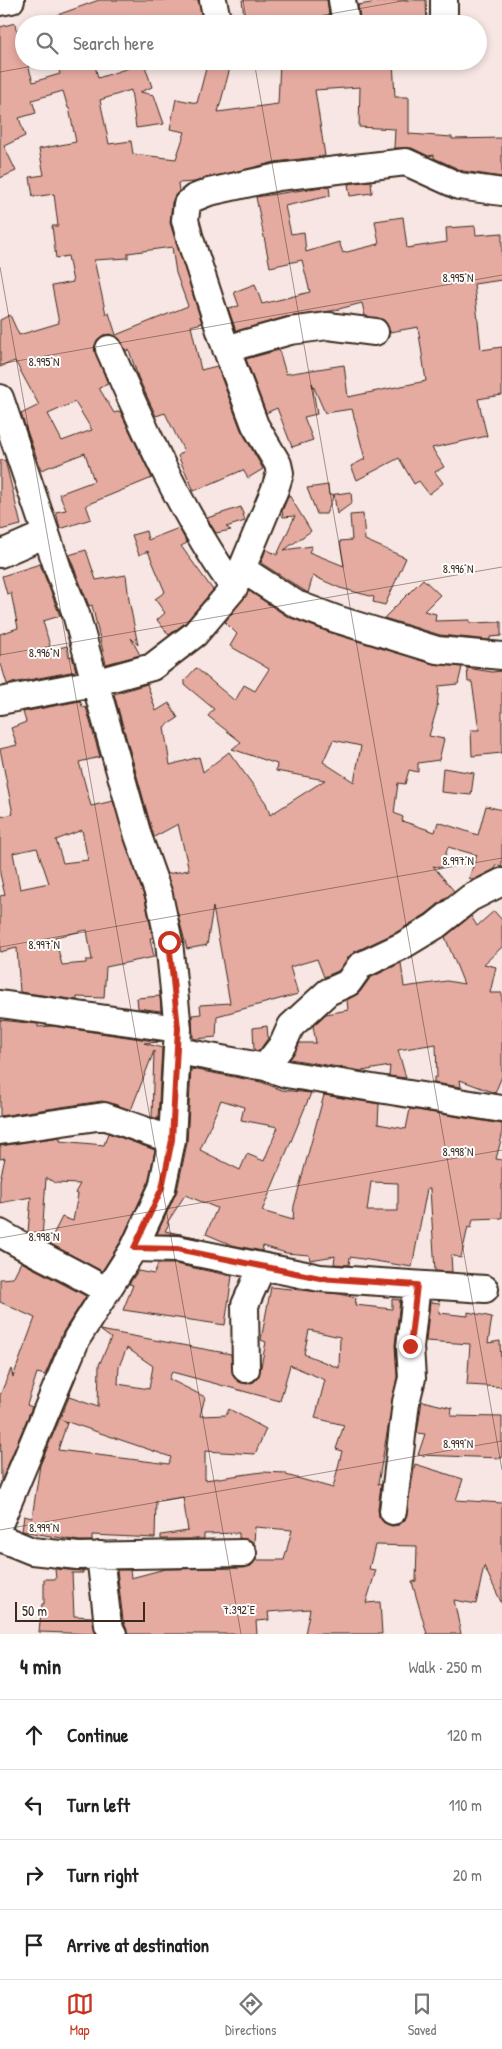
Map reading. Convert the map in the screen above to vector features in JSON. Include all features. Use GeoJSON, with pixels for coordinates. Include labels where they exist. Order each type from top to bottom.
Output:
{"type":"FeatureCollection","features":[{"type":"Feature","properties":{"kind":"street"},"geometry":{"type":"LineString","coordinates":[[0,2],[11,0]]}},
{"type":"Feature","properties":{"kind":"street"},"geometry":{"type":"LineString","coordinates":[[213,0],[216,15]]}},
{"type":"Feature","properties":{"kind":"street"},"geometry":{"type":"LineString","coordinates":[[342,0],[344,15]]}},
{"type":"Feature","properties":{"kind":"street"},"geometry":{"type":"LineString","coordinates":[[444,0],[444,15]]}},
{"type":"Feature","properties":{"kind":"street"},"geometry":{"type":"LineString","coordinates":[[0,701],[94,683],[152,667],[195,634],[238,579],[276,489],[280,473],[278,464],[255,425],[226,349],[185,220],[187,204],[194,198],[209,192],[278,177],[406,162],[459,186],[502,192]]}},
{"type":"Feature","properties":{"kind":"street"},"geometry":{"type":"LineString","coordinates":[[226,349],[290,331],[328,326],[375,332]]}},
{"type":"Feature","properties":{"kind":"street"},"geometry":{"type":"LineString","coordinates":[[109,349],[138,414],[208,552],[238,579],[336,619],[437,650],[502,656]]}},
{"type":"Feature","properties":{"kind":"street"},"geometry":{"type":"LineString","coordinates":[[0,398],[46,534],[76,614],[138,836],[159,895],[169,942],[178,1040],[172,1140],[162,1188],[134,1248],[77,1338],[0,1522]]}},
{"type":"Feature","properties":{"kind":"street"},"geometry":{"type":"LineString","coordinates":[[0,554],[46,534]]}},
{"type":"Feature","properties":{"kind":"street"},"geometry":{"type":"LineString","coordinates":[[265,1067],[283,1044],[291,1026],[328,992],[348,983],[360,966],[402,946],[434,926],[470,898],[502,882]]}},
{"type":"Feature","properties":{"kind":"street"},"geometry":{"type":"LineString","coordinates":[[0,1004],[178,1040],[286,1074],[502,1109]]}},
{"type":"Feature","properties":{"kind":"street"},"geometry":{"type":"LineString","coordinates":[[0,1131],[104,1116],[172,1140]]}},
{"type":"Feature","properties":{"kind":"street"},"geometry":{"type":"LineString","coordinates":[[0,1233],[69,1268],[107,1291]]}},
{"type":"Feature","properties":{"kind":"street"},"geometry":{"type":"LineString","coordinates":[[134,1248],[177,1249],[320,1278],[485,1289]]}},
{"type":"Feature","properties":{"kind":"street"},"geometry":{"type":"LineString","coordinates":[[246,1369],[245,1305],[262,1267]]}},
{"type":"Feature","properties":{"kind":"street"},"geometry":{"type":"LineString","coordinates":[[393,1511],[406,1402],[412,1378],[410,1346],[417,1285]]}},
{"type":"Feature","properties":{"kind":"street"},"geometry":{"type":"LineString","coordinates":[[0,1538],[32,1551],[78,1556],[243,1553]]}},
{"type":"Feature","properties":{"kind":"street"},"geometry":{"type":"LineString","coordinates":[[100,1555],[108,1626],[113,1634]]}},
{"type":"Feature","properties":{"kind":"building"},"geometry":{"type":"Polygon","coordinates":[[[99,0],[198,0],[201,15],[57,15],[99,0]]]}},
{"type":"Feature","properties":{"kind":"building"},"geometry":{"type":"Polygon","coordinates":[[[242,0],[327,0],[329,15],[244,15],[242,0]]]}},
{"type":"Feature","properties":{"kind":"building"},"geometry":{"type":"Polygon","coordinates":[[[391,0],[426,0],[427,15],[360,15],[358,5],[391,0]]]}},
{"type":"Feature","properties":{"kind":"building"},"geometry":{"type":"Polygon","coordinates":[[[15,23],[15,70],[30,70],[33,82],[60,74],[59,70],[96,70],[98,78],[123,70],[146,70],[152,87],[140,92],[154,95],[164,124],[136,128],[131,90],[100,100],[109,144],[131,141],[133,154],[176,159],[185,132],[170,129],[176,99],[197,103],[206,70],[229,70],[218,112],[278,104],[280,70],[394,70],[395,97],[409,97],[409,134],[452,137],[452,139],[502,138],[502,177],[463,171],[434,158],[434,155],[428,156],[412,148],[394,148],[395,129],[359,127],[360,87],[315,90],[325,156],[275,162],[195,182],[178,183],[179,191],[172,202],[170,223],[202,323],[191,326],[201,370],[217,366],[241,430],[263,469],[248,478],[243,470],[194,491],[178,456],[184,451],[165,413],[156,416],[138,377],[129,350],[126,351],[117,337],[111,334],[103,335],[97,340],[94,348],[108,384],[99,388],[114,413],[120,411],[152,478],[86,505],[91,519],[60,529],[56,512],[66,510],[59,494],[94,481],[85,453],[41,470],[21,414],[39,405],[15,361],[0,367],[0,320],[10,315],[19,335],[59,323],[52,286],[73,282],[68,256],[56,258],[52,226],[58,226],[54,194],[33,197],[30,177],[44,175],[39,149],[76,142],[69,108],[63,91],[32,100],[36,113],[19,118],[25,136],[4,146],[16,171],[0,178],[0,27],[15,23]],[[172,247],[128,253],[128,258],[94,260],[106,314],[109,313],[116,335],[188,306],[176,273],[172,247]],[[75,402],[48,414],[62,441],[92,430],[75,402]]]}},
{"type":"Feature","properties":{"kind":"building"},"geometry":{"type":"Polygon","coordinates":[[[371,181],[372,193],[350,196],[348,184],[371,181]]]}},
{"type":"Feature","properties":{"kind":"building"},"geometry":{"type":"Polygon","coordinates":[[[329,186],[330,196],[285,206],[291,234],[304,232],[306,252],[339,242],[343,253],[379,244],[375,221],[403,217],[407,248],[447,242],[446,228],[475,226],[476,235],[502,233],[502,280],[474,284],[481,350],[502,347],[502,395],[478,399],[487,436],[432,448],[444,467],[435,472],[443,483],[429,494],[419,481],[414,484],[399,458],[357,480],[351,466],[365,459],[352,409],[325,413],[312,383],[317,414],[304,417],[313,440],[292,447],[277,408],[266,413],[246,359],[279,350],[286,374],[344,365],[348,397],[426,381],[418,327],[390,332],[384,320],[365,316],[362,303],[331,311],[286,317],[236,331],[228,308],[239,306],[234,292],[255,284],[262,304],[310,292],[302,260],[270,267],[256,197],[329,186]]]}},
{"type":"Feature","properties":{"kind":"building"},"geometry":{"type":"Polygon","coordinates":[[[5,460],[21,525],[0,530],[0,461],[5,460]]]}},
{"type":"Feature","properties":{"kind":"building"},"geometry":{"type":"Polygon","coordinates":[[[328,485],[329,495],[351,492],[352,503],[337,514],[334,495],[326,514],[317,514],[307,488],[328,485]]]}},
{"type":"Feature","properties":{"kind":"building"},"geometry":{"type":"Polygon","coordinates":[[[289,495],[311,531],[284,550],[312,546],[309,552],[344,566],[340,541],[352,540],[350,515],[363,514],[365,540],[406,558],[385,605],[373,602],[374,597],[340,588],[313,576],[308,593],[261,563],[266,549],[277,555],[295,516],[283,517],[282,511],[289,495]]]}},
{"type":"Feature","properties":{"kind":"building"},"geometry":{"type":"Polygon","coordinates":[[[241,507],[245,521],[226,527],[231,530],[216,533],[207,518],[241,507]]]}},
{"type":"Feature","properties":{"kind":"building"},"geometry":{"type":"Polygon","coordinates":[[[179,528],[187,543],[181,546],[213,590],[185,623],[169,635],[157,620],[165,613],[155,599],[165,592],[148,551],[139,555],[132,535],[146,531],[148,540],[179,528]]]}},
{"type":"Feature","properties":{"kind":"building"},"geometry":{"type":"Polygon","coordinates":[[[86,550],[96,580],[126,575],[138,645],[131,638],[140,655],[106,664],[92,605],[89,606],[69,555],[86,550]]]}},
{"type":"Feature","properties":{"kind":"building"},"geometry":{"type":"Polygon","coordinates":[[[40,564],[60,616],[43,621],[51,650],[67,646],[69,657],[72,656],[76,671],[7,684],[0,661],[0,634],[18,628],[11,593],[7,594],[2,576],[40,564]]]}},
{"type":"Feature","properties":{"kind":"building"},"geometry":{"type":"Polygon","coordinates":[[[423,579],[440,595],[424,611],[436,614],[435,621],[470,620],[470,623],[501,622],[501,636],[490,637],[490,640],[440,635],[384,618],[423,579]]]}},
{"type":"Feature","properties":{"kind":"building"},"geometry":{"type":"Polygon","coordinates":[[[249,591],[288,617],[331,633],[433,664],[462,667],[458,684],[439,686],[437,708],[429,736],[444,739],[439,760],[418,763],[418,772],[409,770],[405,784],[398,783],[394,813],[403,817],[402,821],[435,832],[438,822],[478,835],[486,806],[502,810],[502,867],[496,865],[495,869],[473,880],[469,878],[477,855],[448,847],[441,868],[433,866],[454,891],[426,914],[395,933],[354,952],[338,971],[324,977],[317,959],[290,967],[298,994],[217,1016],[216,1037],[196,1039],[193,1038],[192,1015],[201,1014],[200,1005],[230,1003],[213,907],[207,945],[187,949],[167,874],[189,870],[178,824],[154,837],[114,694],[147,684],[156,711],[169,703],[178,718],[164,727],[170,765],[199,757],[203,772],[229,752],[266,803],[270,815],[325,780],[276,771],[277,764],[232,749],[241,742],[208,716],[214,709],[185,685],[185,680],[196,668],[235,701],[244,685],[255,691],[269,669],[230,646],[237,634],[225,622],[249,591]],[[333,740],[323,762],[354,782],[361,746],[333,740]]]}},
{"type":"Feature","properties":{"kind":"building"},"geometry":{"type":"Polygon","coordinates":[[[467,668],[492,672],[502,671],[502,753],[472,756],[471,730],[479,730],[472,682],[468,682],[467,668]]]}},
{"type":"Feature","properties":{"kind":"building"},"geometry":{"type":"Polygon","coordinates":[[[80,701],[83,708],[86,707],[100,757],[79,762],[91,806],[113,801],[145,899],[153,938],[150,938],[154,957],[106,967],[104,998],[77,997],[77,1000],[20,992],[17,948],[0,952],[0,896],[5,895],[0,874],[0,817],[13,814],[0,749],[17,745],[11,728],[26,722],[23,712],[80,701]],[[82,830],[56,840],[63,863],[88,860],[82,830]],[[37,848],[13,853],[20,889],[49,883],[37,848]],[[87,930],[55,937],[62,965],[86,963],[86,960],[92,960],[87,930]]]}},
{"type":"Feature","properties":{"kind":"building"},"geometry":{"type":"Polygon","coordinates":[[[443,768],[474,773],[471,795],[441,792],[443,768]]]}},
{"type":"Feature","properties":{"kind":"building"},"geometry":{"type":"Polygon","coordinates":[[[494,911],[502,920],[502,947],[484,964],[496,967],[490,993],[502,993],[502,1076],[495,1093],[460,1080],[461,1087],[434,1083],[434,1077],[437,1077],[436,1044],[398,1050],[406,1078],[389,1076],[390,1066],[362,1071],[290,1059],[300,1043],[316,1043],[313,1026],[326,1014],[348,1010],[347,1000],[360,992],[370,978],[401,963],[404,987],[447,981],[464,984],[445,937],[471,916],[477,926],[494,911]]]}},
{"type":"Feature","properties":{"kind":"building"},"geometry":{"type":"Polygon","coordinates":[[[160,996],[161,1011],[138,1008],[137,998],[160,996]]]}},
{"type":"Feature","properties":{"kind":"building"},"geometry":{"type":"Polygon","coordinates":[[[0,1020],[38,1024],[38,1027],[52,1026],[161,1042],[144,1043],[162,1048],[158,1119],[152,1117],[154,1051],[131,1110],[102,1101],[0,1116],[0,1020]]]}},
{"type":"Feature","properties":{"kind":"building"},"geometry":{"type":"Polygon","coordinates":[[[267,1026],[268,1038],[259,1051],[254,1050],[253,1028],[267,1026]]]}},
{"type":"Feature","properties":{"kind":"building"},"geometry":{"type":"Polygon","coordinates":[[[191,1069],[261,1082],[282,1090],[311,1093],[262,1211],[293,1220],[294,1206],[324,1095],[379,1104],[378,1124],[406,1129],[410,1109],[502,1124],[502,1136],[496,1159],[502,1160],[502,1218],[473,1219],[471,1228],[468,1227],[461,1258],[451,1255],[452,1272],[435,1271],[430,1189],[427,1189],[412,1267],[350,1257],[349,1265],[334,1264],[335,1256],[310,1260],[309,1255],[286,1253],[263,1246],[262,1251],[232,1245],[206,1234],[217,1208],[185,1195],[167,1223],[169,1224],[165,1231],[180,1234],[157,1234],[177,1191],[187,1143],[191,1069]],[[221,1100],[200,1150],[240,1170],[247,1154],[264,1161],[278,1127],[241,1120],[244,1107],[221,1100]],[[371,1182],[367,1211],[398,1211],[398,1183],[371,1182]]]}},
{"type":"Feature","properties":{"kind":"building"},"geometry":{"type":"Polygon","coordinates":[[[108,1133],[155,1150],[148,1183],[121,1241],[102,1271],[49,1243],[62,1217],[73,1221],[78,1194],[75,1193],[80,1184],[56,1183],[46,1178],[42,1239],[28,1232],[31,1197],[0,1203],[0,1180],[5,1158],[0,1159],[0,1146],[60,1137],[60,1141],[104,1145],[108,1133]]]}},
{"type":"Feature","properties":{"kind":"building"},"geometry":{"type":"Polygon","coordinates":[[[21,1262],[86,1296],[63,1332],[45,1375],[37,1373],[27,1405],[32,1407],[1,1482],[0,1395],[11,1369],[13,1377],[35,1318],[0,1302],[0,1279],[13,1278],[21,1262]]]}},
{"type":"Feature","properties":{"kind":"building"},"geometry":{"type":"Polygon","coordinates":[[[158,1264],[175,1264],[232,1276],[225,1325],[123,1310],[133,1285],[129,1284],[138,1271],[154,1274],[158,1264]]]}},
{"type":"Feature","properties":{"kind":"building"},"geometry":{"type":"Polygon","coordinates":[[[271,1287],[340,1294],[356,1298],[355,1305],[392,1309],[392,1299],[400,1300],[395,1345],[397,1377],[378,1484],[381,1485],[379,1517],[384,1523],[392,1526],[399,1525],[405,1520],[415,1464],[463,1479],[456,1500],[502,1503],[502,1604],[484,1566],[476,1604],[454,1600],[461,1634],[427,1634],[412,1582],[416,1581],[417,1546],[375,1545],[369,1569],[376,1570],[366,1603],[380,1602],[382,1634],[305,1634],[310,1609],[268,1612],[269,1620],[256,1621],[257,1634],[128,1634],[123,1620],[117,1570],[130,1570],[131,1578],[165,1569],[243,1568],[251,1566],[256,1560],[284,1560],[292,1530],[255,1527],[254,1544],[250,1540],[239,1538],[239,1533],[204,1534],[204,1539],[161,1539],[161,1535],[188,1531],[183,1497],[156,1501],[155,1538],[92,1535],[92,1541],[79,1541],[22,1531],[24,1516],[32,1518],[40,1465],[69,1397],[98,1407],[99,1365],[111,1338],[100,1330],[231,1354],[233,1376],[239,1382],[247,1384],[254,1382],[259,1376],[266,1342],[261,1340],[271,1287]],[[309,1330],[304,1354],[339,1368],[340,1337],[309,1330]],[[127,1348],[119,1366],[118,1384],[149,1389],[153,1366],[127,1348]],[[290,1365],[280,1401],[172,1372],[169,1379],[205,1397],[200,1416],[226,1415],[229,1409],[266,1429],[255,1454],[205,1451],[205,1480],[262,1472],[286,1473],[286,1475],[333,1488],[342,1451],[336,1449],[344,1425],[315,1418],[325,1380],[290,1365]],[[62,1420],[67,1423],[58,1450],[169,1464],[171,1457],[62,1420]]]}},
{"type":"Feature","properties":{"kind":"building"},"geometry":{"type":"Polygon","coordinates":[[[430,1302],[440,1303],[439,1313],[468,1316],[468,1312],[492,1317],[488,1343],[500,1341],[502,1387],[467,1385],[470,1344],[426,1341],[430,1302]]]}},
{"type":"Feature","properties":{"kind":"building"},"geometry":{"type":"Polygon","coordinates":[[[422,1401],[452,1408],[451,1416],[502,1417],[502,1458],[418,1455],[425,1434],[417,1433],[422,1401]]]}},
{"type":"Feature","properties":{"kind":"building"},"geometry":{"type":"Polygon","coordinates":[[[55,1569],[83,1571],[83,1573],[72,1573],[74,1616],[92,1617],[96,1634],[39,1632],[42,1604],[44,1604],[44,1579],[56,1579],[55,1569]]]}},
{"type":"Feature","properties":{"kind":"route"},"geometry":{"type":"LineString","coordinates":[[169,942],[178,1028],[172,1140],[162,1188],[134,1248],[177,1249],[320,1278],[417,1285],[410,1346]]}}]}
